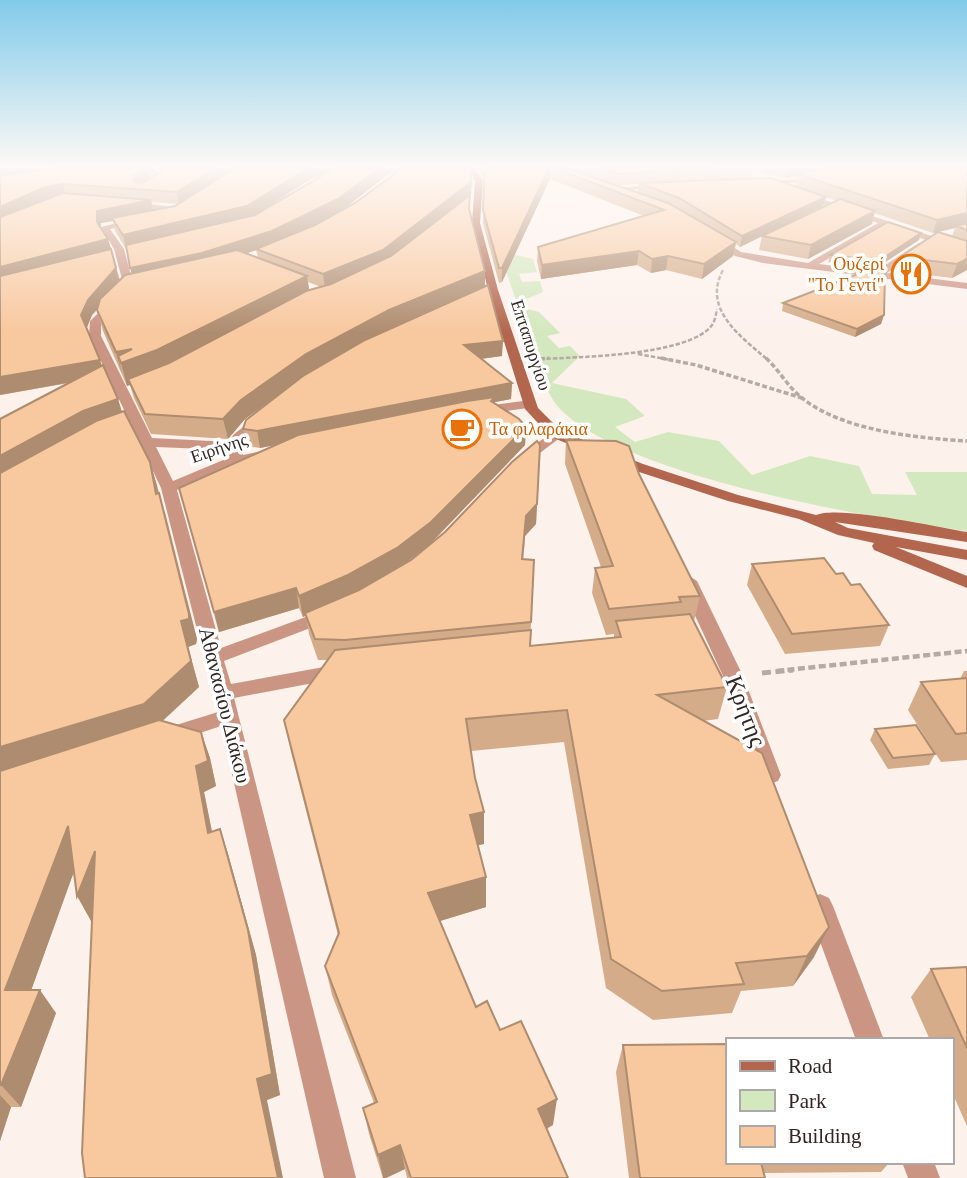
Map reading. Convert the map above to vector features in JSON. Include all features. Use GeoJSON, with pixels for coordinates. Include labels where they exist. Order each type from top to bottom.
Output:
{"type":"FeatureCollection","features":[{"type":"Feature","properties":{"kind":"main road","name":"Επταπυργίου"},"geometry":{"type":"LineString","coordinates":[[476,223],[493,290],[530,404],[538,418],[556,434],[640,477],[805,516],[845,532],[967,555]]}},
{"type":"Feature","properties":{"kind":"main road","name":"Επταπυργίου"},"geometry":{"type":"LineString","coordinates":[[805,516],[857,519],[967,537]]}},
{"type":"Feature","properties":{"kind":"main road"},"geometry":{"type":"LineString","coordinates":[[845,532],[967,582]]}},
{"type":"Feature","properties":{"kind":"street","name":"Αθανασίου Διάκου"},"geometry":{"type":"LineString","coordinates":[[128,223],[105,228],[122,256],[131,288],[99,317],[94,328],[95,336],[128,393],[136,431],[169,488],[229,716],[340,1178]]}},
{"type":"Feature","properties":{"kind":"street"},"geometry":{"type":"LineString","coordinates":[[809,266],[884,223],[967,251]]}},
{"type":"Feature","properties":{"kind":"street"},"geometry":{"type":"LineString","coordinates":[[708,233],[738,254],[967,286]]}},
{"type":"Feature","properties":{"kind":"street"},"geometry":{"type":"LineString","coordinates":[[879,274],[932,239],[954,233]]}},
{"type":"Feature","properties":{"kind":"street"},"geometry":{"type":"LineString","coordinates":[[738,254],[750,248]]}},
{"type":"Feature","properties":{"kind":"street"},"geometry":{"type":"LineString","coordinates":[[480,295],[493,290]]}},
{"type":"Feature","properties":{"kind":"street"},"geometry":{"type":"LineString","coordinates":[[467,412],[530,404]]}},
{"type":"Feature","properties":{"kind":"street"},"geometry":{"type":"LineString","coordinates":[[136,431],[235,453],[241,433],[276,405]]}},
{"type":"Feature","properties":{"kind":"street"},"geometry":{"type":"LineString","coordinates":[[515,468],[537,446],[556,434]]}},
{"type":"Feature","properties":{"kind":"street","name":"Ειρήνης"},"geometry":{"type":"LineString","coordinates":[[169,488],[235,453],[287,450]]}},
{"type":"Feature","properties":{"kind":"street","name":"Κρήτης"},"geometry":{"type":"LineString","coordinates":[[680,564],[733,676],[777,793]]}},
{"type":"Feature","properties":{"kind":"street"},"geometry":{"type":"LineString","coordinates":[[214,658],[348,606]]}},
{"type":"Feature","properties":{"kind":"street"},"geometry":{"type":"LineString","coordinates":[[685,635],[712,633]]}},
{"type":"Feature","properties":{"kind":"street"},"geometry":{"type":"LineString","coordinates":[[223,693],[309,675],[362,669]]}},
{"type":"Feature","properties":{"kind":"street"},"geometry":{"type":"LineString","coordinates":[[153,740],[229,716]]}},
{"type":"Feature","properties":{"kind":"street"},"geometry":{"type":"LineString","coordinates":[[811,884],[869,1038]]}},
{"type":"Feature","properties":{"kind":"path"},"geometry":{"type":"LineString","coordinates":[[564,357],[634,353],[693,338],[712,324],[718,308],[719,274],[738,254]]}},
{"type":"Feature","properties":{"kind":"path"},"geometry":{"type":"LineString","coordinates":[[718,308],[727,322],[784,374],[802,398]]}},
{"type":"Feature","properties":{"kind":"path"},"geometry":{"type":"LineString","coordinates":[[634,353],[696,365],[802,398],[874,429],[967,441]]}},
{"type":"Feature","properties":{"kind":"path"},"geometry":{"type":"LineString","coordinates":[[733,676],[967,651]]}},
{"type":"Feature","properties":{"kind":"green space"},"geometry":{"type":"Polygon","coordinates":[[[499,251],[533,259],[537,272],[519,274],[522,282],[540,281],[543,292],[517,303],[499,251]]]}},
{"type":"Feature","properties":{"kind":"green space"},"geometry":{"type":"Polygon","coordinates":[[[516,306],[539,312],[560,333],[547,336],[559,348],[570,346],[580,356],[552,383],[626,399],[645,416],[615,427],[635,442],[668,432],[719,441],[752,475],[810,456],[859,466],[872,494],[917,495],[905,472],[967,472],[967,531],[872,516],[752,491],[692,474],[637,454],[592,433],[559,408],[552,399],[540,374],[516,306]]]}},
{"type":"Feature","properties":{"kind":"building"},"geometry":{"type":"Polygon","coordinates":[[[0,223],[98,223],[108,239],[0,267],[0,223]]]}},
{"type":"Feature","properties":{"kind":"building"},"geometry":{"type":"Polygon","coordinates":[[[115,223],[174,223],[123,235],[115,223]]]}},
{"type":"Feature","properties":{"kind":"building"},"geometry":{"type":"Polygon","coordinates":[[[221,223],[289,223],[272,231],[202,253],[130,268],[126,245],[221,223]]]}},
{"type":"Feature","properties":{"kind":"building"},"geometry":{"type":"Polygon","coordinates":[[[418,223],[383,250],[323,274],[256,249],[315,225],[418,223]]]}},
{"type":"Feature","properties":{"kind":"building"},"geometry":{"type":"Polygon","coordinates":[[[434,223],[473,223],[485,271],[389,310],[306,354],[241,400],[223,419],[145,414],[128,379],[169,363],[306,291],[331,284],[391,256],[434,223]]]}},
{"type":"Feature","properties":{"kind":"building"},"geometry":{"type":"Polygon","coordinates":[[[487,223],[523,223],[502,268],[499,268],[487,223]]]}},
{"type":"Feature","properties":{"kind":"building"},"geometry":{"type":"Polygon","coordinates":[[[620,223],[703,223],[736,242],[704,264],[668,256],[652,259],[639,251],[542,265],[538,247],[620,223]]]}},
{"type":"Feature","properties":{"kind":"building"},"geometry":{"type":"Polygon","coordinates":[[[720,223],[770,223],[742,236],[720,223]]]}},
{"type":"Feature","properties":{"kind":"building"},"geometry":{"type":"Polygon","coordinates":[[[789,223],[852,223],[811,245],[762,236],[789,223]]]}},
{"type":"Feature","properties":{"kind":"building"},"geometry":{"type":"Polygon","coordinates":[[[886,223],[921,233],[879,261],[830,255],[886,223]]]}},
{"type":"Feature","properties":{"kind":"building"},"geometry":{"type":"Polygon","coordinates":[[[967,223],[967,230],[956,226],[967,223]]]}},
{"type":"Feature","properties":{"kind":"building"},"geometry":{"type":"Polygon","coordinates":[[[938,232],[967,241],[967,259],[957,264],[900,257],[938,232]]]}},
{"type":"Feature","properties":{"kind":"building"},"geometry":{"type":"Polygon","coordinates":[[[111,249],[116,268],[88,300],[81,315],[100,360],[0,377],[0,276],[111,249]]]}},
{"type":"Feature","properties":{"kind":"building"},"geometry":{"type":"Polygon","coordinates":[[[237,250],[307,276],[157,350],[121,363],[118,356],[132,349],[116,352],[97,310],[100,299],[125,275],[237,250]]]}},
{"type":"Feature","properties":{"kind":"building"},"geometry":{"type":"Polygon","coordinates":[[[868,270],[885,273],[884,315],[857,329],[783,303],[868,270]]]}},
{"type":"Feature","properties":{"kind":"building"},"geometry":{"type":"Polygon","coordinates":[[[488,285],[503,341],[464,345],[512,383],[257,431],[243,429],[246,420],[303,376],[365,340],[488,285]]]}},
{"type":"Feature","properties":{"kind":"building"},"geometry":{"type":"Polygon","coordinates":[[[103,365],[118,399],[83,411],[0,456],[0,419],[103,365]]]}},
{"type":"Feature","properties":{"kind":"building"},"geometry":{"type":"Polygon","coordinates":[[[495,397],[491,401],[519,419],[526,427],[431,522],[397,548],[348,575],[299,596],[296,588],[214,612],[179,488],[298,435],[495,397]]]}},
{"type":"Feature","properties":{"kind":"building"},"geometry":{"type":"Polygon","coordinates":[[[124,411],[150,462],[156,494],[159,493],[189,614],[189,619],[181,621],[191,661],[144,704],[0,747],[0,473],[96,421],[124,411]]]}},
{"type":"Feature","properties":{"kind":"building"},"geometry":{"type":"Polygon","coordinates":[[[566,440],[616,441],[629,446],[639,474],[700,596],[679,597],[681,602],[609,609],[595,568],[613,566],[566,440]]]}},
{"type":"Feature","properties":{"kind":"building"},"geometry":{"type":"Polygon","coordinates":[[[537,441],[540,445],[537,504],[526,516],[522,559],[534,560],[531,622],[345,640],[315,639],[305,613],[359,590],[411,560],[445,532],[512,462],[537,441]]]}},
{"type":"Feature","properties":{"kind":"building"},"geometry":{"type":"Polygon","coordinates":[[[824,558],[836,574],[843,573],[851,585],[860,584],[889,625],[792,634],[752,564],[824,558]]]}},
{"type":"Feature","properties":{"kind":"building"},"geometry":{"type":"Polygon","coordinates":[[[690,614],[727,687],[657,695],[762,753],[829,927],[807,956],[736,963],[744,984],[662,991],[611,959],[567,710],[466,719],[475,778],[484,812],[470,815],[486,877],[428,893],[476,1007],[487,1001],[500,1030],[521,1021],[557,1099],[538,1109],[568,1178],[411,1178],[400,1145],[378,1155],[363,1108],[377,1102],[325,966],[339,933],[284,720],[335,650],[531,630],[530,646],[621,637],[616,621],[690,614]]]}},
{"type":"Feature","properties":{"kind":"building"},"geometry":{"type":"Polygon","coordinates":[[[967,678],[967,733],[956,734],[921,682],[967,678]]]}},
{"type":"Feature","properties":{"kind":"building"},"geometry":{"type":"Polygon","coordinates":[[[159,720],[201,732],[208,761],[196,766],[208,833],[220,829],[248,930],[272,1074],[257,1079],[278,1178],[85,1178],[82,1153],[95,851],[77,896],[68,826],[5,990],[40,990],[0,1085],[0,771],[159,720]]]}},
{"type":"Feature","properties":{"kind":"building"},"geometry":{"type":"Polygon","coordinates":[[[916,725],[935,754],[893,758],[875,729],[916,725]]]}},
{"type":"Feature","properties":{"kind":"building"},"geometry":{"type":"Polygon","coordinates":[[[967,967],[967,1048],[931,969],[967,967]]]}},
{"type":"Feature","properties":{"kind":"building"},"geometry":{"type":"Polygon","coordinates":[[[726,1044],[726,1164],[762,1164],[765,1178],[640,1178],[623,1045],[726,1044]]]}},
{"type":"Feature","properties":{"kind":"place","name":"Ουζερί \"Το Γεντί\""},"geometry":{"type":"Point","coordinates":[911,274]}},
{"type":"Feature","properties":{"kind":"place","name":"Τα φιλαράκια"},"geometry":{"type":"Point","coordinates":[462,429]}}]}
